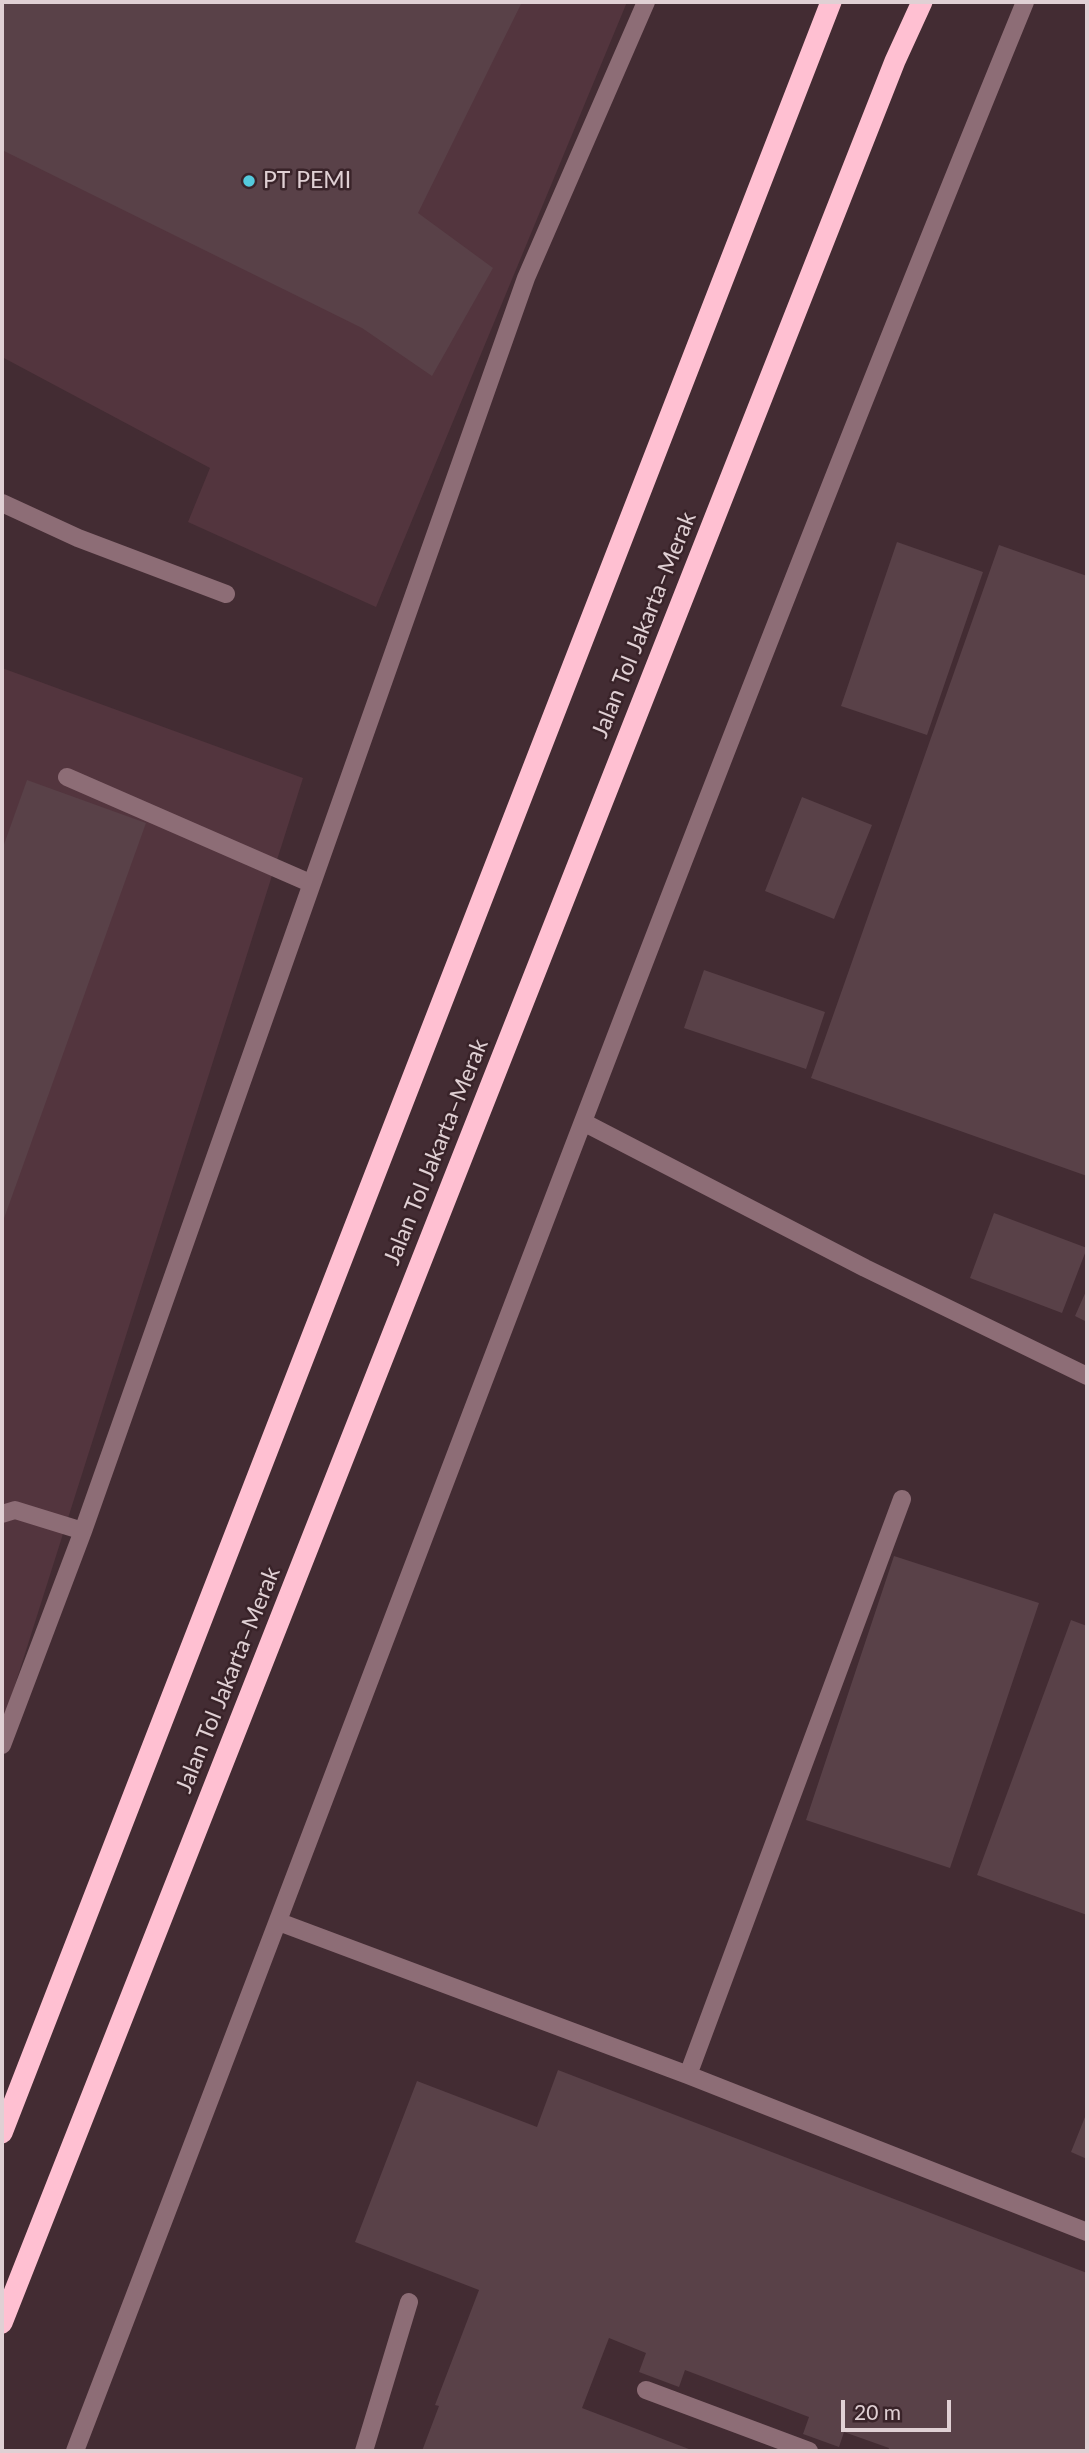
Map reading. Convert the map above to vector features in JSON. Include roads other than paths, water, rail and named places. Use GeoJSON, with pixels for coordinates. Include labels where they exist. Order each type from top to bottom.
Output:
{"type":"FeatureCollection","features":[{"type":"Feature","properties":{"kind":"highway","name":"Jalan Tol Jakarta–Merak"},"geometry":{"type":"LineString","coordinates":[[2,2133],[831,2]]}},
{"type":"Feature","properties":{"kind":"highway","name":"Jalan Tol Jakarta–Merak"},"geometry":{"type":"LineString","coordinates":[[2,2323],[895,61],[922,2]]}},
{"type":"Feature","properties":{"kind":"street"},"geometry":{"type":"LineString","coordinates":[[2,1745],[83,1531],[526,278],[646,2]]}},
{"type":"Feature","properties":{"kind":"street"},"geometry":{"type":"LineString","coordinates":[[75,2451],[583,1122],[867,389],[1025,2]]}},
{"type":"Feature","properties":{"kind":"street"},"geometry":{"type":"LineString","coordinates":[[2,503],[78,538],[226,594]]}},
{"type":"Feature","properties":{"kind":"street"},"geometry":{"type":"LineString","coordinates":[[66,777],[310,883]]}},
{"type":"Feature","properties":{"kind":"street"},"geometry":{"type":"LineString","coordinates":[[583,1122],[865,1268],[1087,1376]]}},
{"type":"Feature","properties":{"kind":"street"},"geometry":{"type":"LineString","coordinates":[[688,2076],[902,1499]]}},
{"type":"Feature","properties":{"kind":"street"},"geometry":{"type":"LineString","coordinates":[[2,1514],[15,1510],[83,1531]]}},
{"type":"Feature","properties":{"kind":"street"},"geometry":{"type":"LineString","coordinates":[[279,1922],[688,2076],[1087,2232]]}},
{"type":"Feature","properties":{"kind":"street"},"geometry":{"type":"LineString","coordinates":[[364,2451],[409,2302]]}},
{"type":"Feature","properties":{"kind":"street"},"geometry":{"type":"LineString","coordinates":[[646,2390],[809,2451]]}},
{"type":"Feature","properties":{"kind":"place","name":"PT PEMI"},"geometry":{"type":"Point","coordinates":[249,181]}}]}
